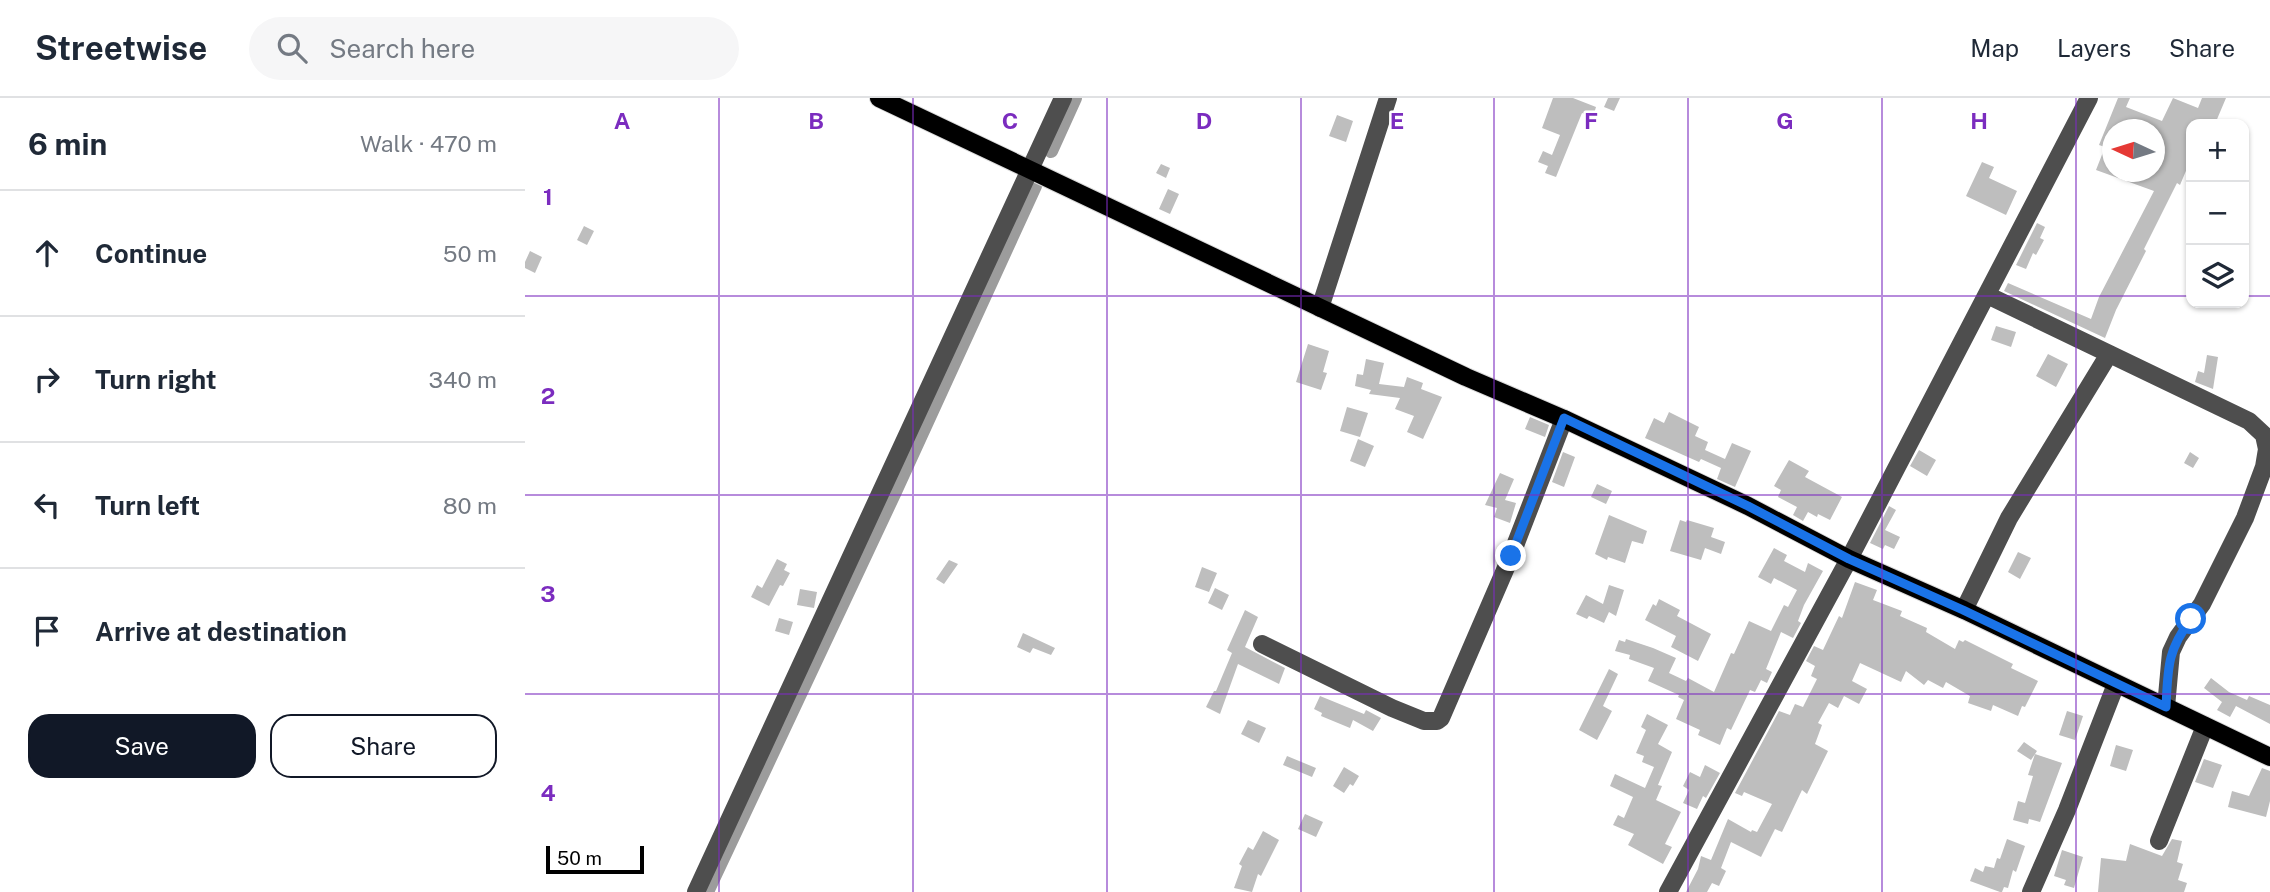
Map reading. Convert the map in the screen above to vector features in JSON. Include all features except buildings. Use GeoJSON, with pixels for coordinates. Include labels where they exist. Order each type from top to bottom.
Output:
{"type":"FeatureCollection","features":[{"type":"Feature","properties":{"kind":"main road"},"geometry":{"type":"LineString","coordinates":[[879,98],[1466,377],[1564,418],[1748,506],[1849,559],[1963,610],[2270,757]]}},
{"type":"Feature","properties":{"kind":"street"},"geometry":{"type":"LineString","coordinates":[[696,892],[1063,98]]}},
{"type":"Feature","properties":{"kind":"street"},"geometry":{"type":"LineString","coordinates":[[1320,308],[1388,98]]}},
{"type":"Feature","properties":{"kind":"street"},"geometry":{"type":"LineString","coordinates":[[1668,892],[1849,559],[2089,98]]}},
{"type":"Feature","properties":{"kind":"street"},"geometry":{"type":"LineString","coordinates":[[1987,295],[2249,421],[2264,435],[2267,449],[2264,467],[2245,518],[2201,604],[2171,652],[2166,707]]}},
{"type":"Feature","properties":{"kind":"street"},"geometry":{"type":"LineString","coordinates":[[1963,610],[2008,518],[2109,354]]}},
{"type":"Feature","properties":{"kind":"street"},"geometry":{"type":"LineString","coordinates":[[1262,644],[1392,708],[1424,721],[1437,721],[1441,718],[1511,556],[1564,418]]}},
{"type":"Feature","properties":{"kind":"street"},"geometry":{"type":"LineString","coordinates":[[2031,892],[2067,810],[2116,684]]}},
{"type":"Feature","properties":{"kind":"street"},"geometry":{"type":"LineString","coordinates":[[2159,841],[2205,726]]}},
{"type":"Feature","properties":{"kind":"waterway"},"geometry":{"type":"LineString","coordinates":[[1051,151],[1075,98]]}},
{"type":"Feature","properties":{"kind":"waterway"},"geometry":{"type":"LineString","coordinates":[[707,892],[1035,186]]}},
{"type":"Feature","properties":{"kind":"route"},"geometry":{"type":"LineString","coordinates":[[1511,556],[1564,418],[1748,506],[1849,559],[2166,707],[2171,652],[2191,619]]}}]}
